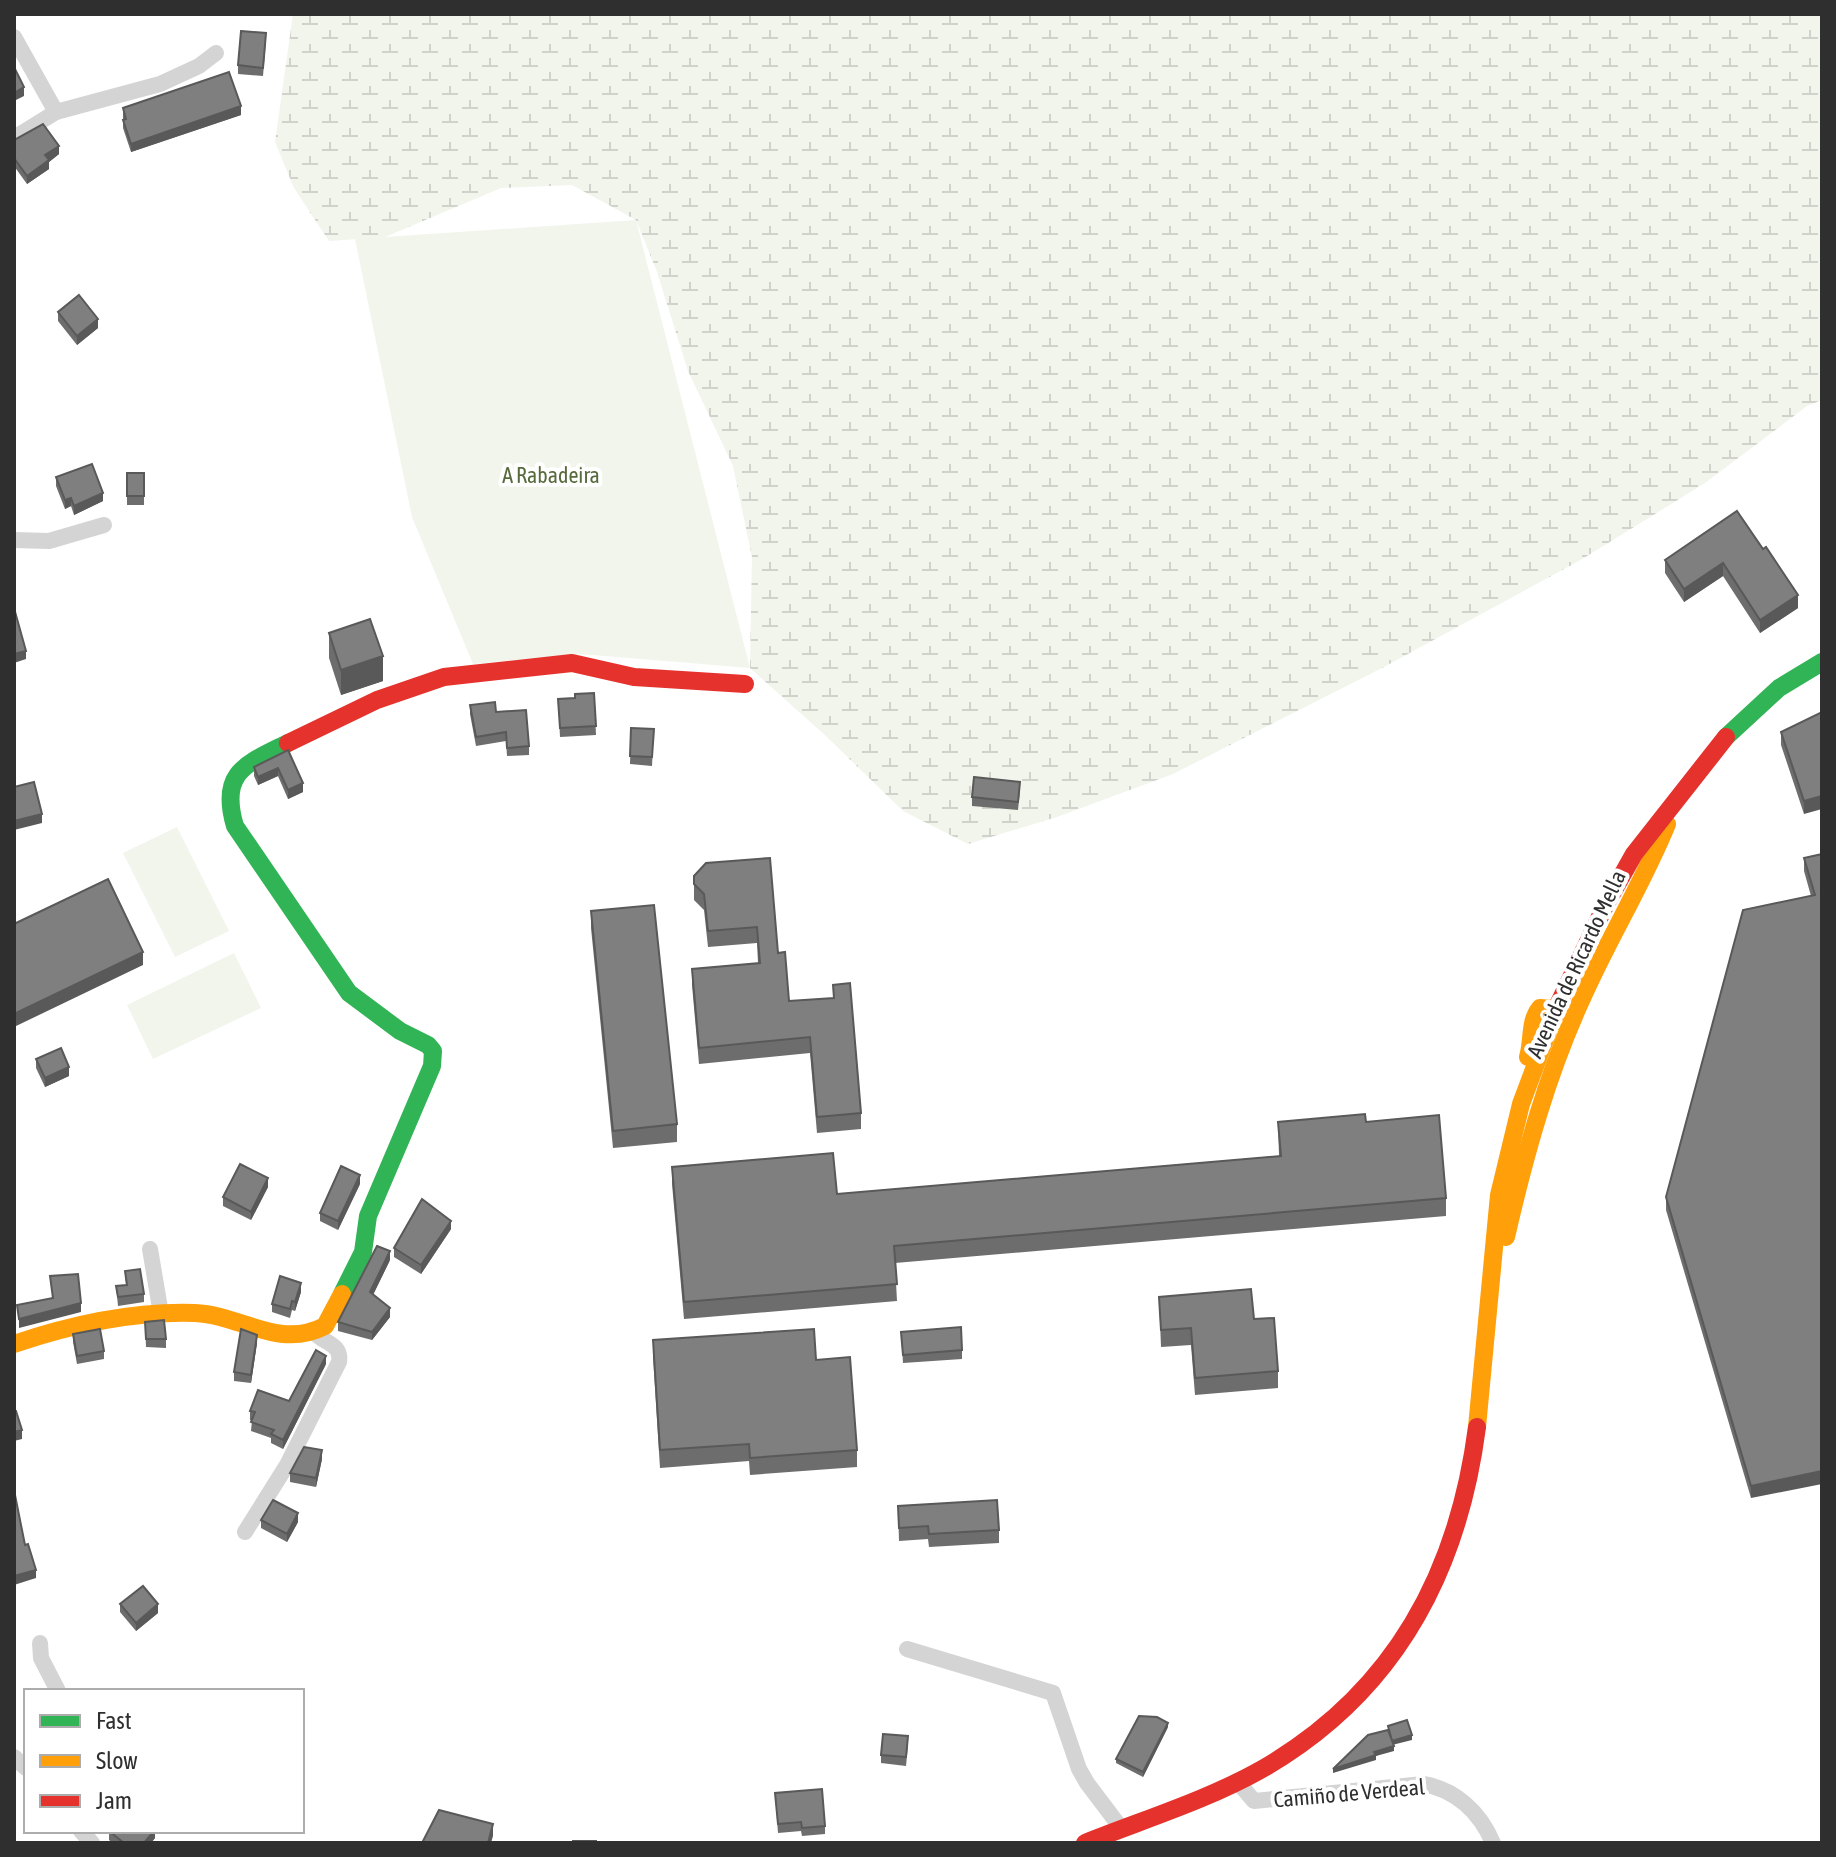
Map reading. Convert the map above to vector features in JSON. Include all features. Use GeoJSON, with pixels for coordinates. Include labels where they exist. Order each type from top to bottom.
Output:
{"type":"FeatureCollection","features":[{"type":"Feature","properties":{"kind":"main road","name":"Avenida de Ricardo Mella"},"geometry":{"type":"LineString","coordinates":[[1085,1843],[1237,1781],[1302,1743],[1342,1712],[1377,1673],[1426,1601],[1447,1557],[1462,1510],[1491,1289],[1498,1197],[1511,1136],[1550,1021],[1609,898],[1649,831],[1719,743],[1754,707],[1780,686],[1822,662]]}},
{"type":"Feature","properties":{"kind":"main road"},"geometry":{"type":"LineString","coordinates":[[14,1344],[79,1328],[180,1311],[214,1315],[282,1335],[315,1333],[325,1326],[363,1252],[368,1216],[432,1066],[433,1051],[349,993],[235,826],[228,795],[233,779],[244,765],[377,700],[444,677],[572,663],[634,677],[745,684]]}},
{"type":"Feature","properties":{"kind":"main road","name":"Avenida de Ricardo Mella"},"geometry":{"type":"LineString","coordinates":[[1491,1289],[1501,1260],[1526,1153],[1568,1032],[1662,836],[1676,800]]}},
{"type":"Feature","properties":{"kind":"main road"},"geometry":{"type":"LineString","coordinates":[[1526,1153],[1529,1111],[1550,1021],[1615,930]]}},
{"type":"Feature","properties":{"kind":"street"},"geometry":{"type":"LineString","coordinates":[[14,37],[56,112]]}},
{"type":"Feature","properties":{"kind":"street"},"geometry":{"type":"LineString","coordinates":[[14,138],[56,112],[160,84],[199,66],[216,53]]}},
{"type":"Feature","properties":{"kind":"street"},"geometry":{"type":"LineString","coordinates":[[14,540],[49,541],[104,525]]}},
{"type":"Feature","properties":{"kind":"street"},"geometry":{"type":"LineString","coordinates":[[150,1249],[161,1314]]}},
{"type":"Feature","properties":{"kind":"street"},"geometry":{"type":"LineString","coordinates":[[245,1532],[287,1465],[339,1362],[340,1354],[336,1347],[315,1333]]}},
{"type":"Feature","properties":{"kind":"street"},"geometry":{"type":"LineString","coordinates":[[40,1643],[41,1658],[57,1689]]}},
{"type":"Feature","properties":{"kind":"street"},"geometry":{"type":"LineString","coordinates":[[907,1649],[1053,1693],[1079,1769],[1110,1835]]}},
{"type":"Feature","properties":{"kind":"street","name":"Camiño de Verdeal"},"geometry":{"type":"LineString","coordinates":[[1237,1781],[1254,1801],[1423,1784],[1440,1787],[1455,1794],[1489,1833],[1493,1843]]}},
{"type":"Feature","properties":{"kind":"green space"},"geometry":{"type":"Polygon","coordinates":[[[293,14],[1822,14],[1822,400],[1807,406],[1705,483],[1579,561],[1382,668],[1173,774],[1057,817],[968,844],[903,811],[750,668],[752,557],[733,466],[688,371],[657,272],[636,220],[572,185],[501,188],[385,237],[329,241],[294,188],[275,142],[293,14]]]}},
{"type":"Feature","properties":{"kind":"green space","name":"A Rabadeira"},"geometry":{"type":"Polygon","coordinates":[[[636,220],[750,668],[580,654],[473,664],[412,517],[355,239],[636,220]]]}},
{"type":"Feature","properties":{"kind":"green space"},"geometry":{"type":"Polygon","coordinates":[[[177,827],[229,931],[175,957],[123,853],[177,827]]]}},
{"type":"Feature","properties":{"kind":"green space"},"geometry":{"type":"Polygon","coordinates":[[[234,953],[261,1008],[153,1059],[127,1005],[234,953]]]}},
{"type":"Feature","properties":{"kind":"building"},"geometry":{"type":"Polygon","coordinates":[[[241,31],[266,33],[263,68],[238,65],[241,31]]]}},
{"type":"Feature","properties":{"kind":"building"},"geometry":{"type":"Polygon","coordinates":[[[14,67],[24,87],[14,93],[14,67]]]}},
{"type":"Feature","properties":{"kind":"building"},"geometry":{"type":"Polygon","coordinates":[[[229,72],[241,106],[131,144],[123,120],[126,119],[123,108],[229,72]]]}},
{"type":"Feature","properties":{"kind":"building"},"geometry":{"type":"Polygon","coordinates":[[[43,124],[59,146],[45,155],[49,160],[27,176],[14,158],[14,140],[43,124]]]}},
{"type":"Feature","properties":{"kind":"building"},"geometry":{"type":"Polygon","coordinates":[[[79,295],[98,319],[77,336],[58,312],[79,295]]]}},
{"type":"Feature","properties":{"kind":"building"},"geometry":{"type":"Polygon","coordinates":[[[92,464],[103,493],[74,506],[71,498],[65,500],[56,477],[92,464]]]}},
{"type":"Feature","properties":{"kind":"building"},"geometry":{"type":"Polygon","coordinates":[[[127,473],[144,473],[144,496],[127,496],[127,473]]]}},
{"type":"Feature","properties":{"kind":"building"},"geometry":{"type":"Polygon","coordinates":[[[1737,511],[1798,595],[1760,620],[1723,563],[1684,589],[1665,560],[1737,511]]]}},
{"type":"Feature","properties":{"kind":"building"},"geometry":{"type":"Polygon","coordinates":[[[14,608],[26,651],[14,654],[14,608]]]}},
{"type":"Feature","properties":{"kind":"building"},"geometry":{"type":"Polygon","coordinates":[[[370,619],[383,656],[341,670],[329,633],[370,619]]]}},
{"type":"Feature","properties":{"kind":"building"},"geometry":{"type":"Polygon","coordinates":[[[594,693],[596,726],[560,728],[558,699],[594,693]]]}},
{"type":"Feature","properties":{"kind":"building"},"geometry":{"type":"Polygon","coordinates":[[[495,702],[496,712],[526,710],[529,746],[507,748],[506,732],[476,737],[470,705],[495,702]]]}},
{"type":"Feature","properties":{"kind":"building"},"geometry":{"type":"Polygon","coordinates":[[[1822,712],[1822,796],[1804,801],[1781,732],[1822,712]]]}},
{"type":"Feature","properties":{"kind":"building"},"geometry":{"type":"Polygon","coordinates":[[[631,728],[654,729],[652,757],[630,756],[631,728]]]}},
{"type":"Feature","properties":{"kind":"building"},"geometry":{"type":"Polygon","coordinates":[[[288,750],[303,783],[288,790],[278,768],[258,777],[254,767],[288,750]]]}},
{"type":"Feature","properties":{"kind":"building"},"geometry":{"type":"Polygon","coordinates":[[[974,777],[1020,782],[1018,802],[972,797],[974,777]]]}},
{"type":"Feature","properties":{"kind":"building"},"geometry":{"type":"Polygon","coordinates":[[[34,782],[42,814],[14,821],[14,787],[34,782]]]}},
{"type":"Feature","properties":{"kind":"building"},"geometry":{"type":"Polygon","coordinates":[[[1822,854],[1822,1471],[1751,1486],[1666,1197],[1743,910],[1815,895],[1804,858],[1822,854]]]}},
{"type":"Feature","properties":{"kind":"building"},"geometry":{"type":"Polygon","coordinates":[[[770,858],[778,953],[785,952],[789,1001],[834,998],[833,985],[850,983],[861,1113],[817,1117],[810,1037],[699,1048],[692,969],[760,963],[757,927],[708,931],[704,894],[694,884],[694,876],[706,863],[770,858]]]}},
{"type":"Feature","properties":{"kind":"building"},"geometry":{"type":"Polygon","coordinates":[[[108,879],[143,952],[14,1014],[14,924],[108,879]]]}},
{"type":"Feature","properties":{"kind":"building"},"geometry":{"type":"Polygon","coordinates":[[[654,905],[677,1124],[613,1131],[591,911],[654,905]]]}},
{"type":"Feature","properties":{"kind":"building"},"geometry":{"type":"Polygon","coordinates":[[[61,1048],[69,1067],[45,1078],[36,1059],[61,1048]]]}},
{"type":"Feature","properties":{"kind":"building"},"geometry":{"type":"Polygon","coordinates":[[[1365,1114],[1366,1122],[1439,1115],[1446,1198],[894,1246],[897,1284],[684,1302],[672,1167],[833,1153],[837,1194],[1281,1156],[1278,1122],[1365,1114]]]}},
{"type":"Feature","properties":{"kind":"building"},"geometry":{"type":"Polygon","coordinates":[[[240,1164],[268,1178],[251,1212],[223,1197],[240,1164]]]}},
{"type":"Feature","properties":{"kind":"building"},"geometry":{"type":"Polygon","coordinates":[[[341,1166],[360,1175],[338,1221],[320,1213],[341,1166]]]}},
{"type":"Feature","properties":{"kind":"building"},"geometry":{"type":"Polygon","coordinates":[[[422,1199],[451,1221],[421,1265],[394,1248],[422,1199]]]}},
{"type":"Feature","properties":{"kind":"building"},"geometry":{"type":"Polygon","coordinates":[[[377,1246],[390,1251],[370,1292],[390,1308],[372,1332],[338,1322],[377,1246]]]}},
{"type":"Feature","properties":{"kind":"building"},"geometry":{"type":"Polygon","coordinates":[[[140,1269],[144,1294],[118,1297],[116,1286],[127,1285],[125,1271],[140,1269]]]}},
{"type":"Feature","properties":{"kind":"building"},"geometry":{"type":"Polygon","coordinates":[[[78,1274],[81,1303],[19,1319],[17,1305],[53,1298],[50,1276],[78,1274]]]}},
{"type":"Feature","properties":{"kind":"building"},"geometry":{"type":"Polygon","coordinates":[[[280,1276],[301,1283],[290,1309],[272,1304],[280,1276]]]}},
{"type":"Feature","properties":{"kind":"building"},"geometry":{"type":"Polygon","coordinates":[[[1251,1289],[1254,1319],[1274,1318],[1278,1371],[1195,1378],[1191,1328],[1161,1330],[1159,1297],[1251,1289]]]}},
{"type":"Feature","properties":{"kind":"building"},"geometry":{"type":"Polygon","coordinates":[[[164,1320],[166,1339],[146,1339],[145,1322],[164,1320]]]}},
{"type":"Feature","properties":{"kind":"building"},"geometry":{"type":"Polygon","coordinates":[[[961,1327],[962,1350],[903,1355],[901,1332],[961,1327]]]}},
{"type":"Feature","properties":{"kind":"building"},"geometry":{"type":"Polygon","coordinates":[[[100,1329],[104,1351],[77,1356],[73,1334],[100,1329]]]}},
{"type":"Feature","properties":{"kind":"building"},"geometry":{"type":"Polygon","coordinates":[[[241,1329],[257,1335],[251,1375],[234,1372],[241,1329]]]}},
{"type":"Feature","properties":{"kind":"building"},"geometry":{"type":"Polygon","coordinates":[[[814,1329],[816,1360],[850,1357],[857,1450],[750,1458],[749,1444],[660,1450],[653,1340],[814,1329]]]}},
{"type":"Feature","properties":{"kind":"building"},"geometry":{"type":"Polygon","coordinates":[[[316,1350],[326,1356],[283,1440],[271,1434],[274,1430],[251,1422],[255,1412],[250,1411],[258,1390],[289,1401],[316,1350]]]}},
{"type":"Feature","properties":{"kind":"building"},"geometry":{"type":"Polygon","coordinates":[[[14,1411],[22,1430],[14,1432],[14,1411]]]}},
{"type":"Feature","properties":{"kind":"building"},"geometry":{"type":"Polygon","coordinates":[[[304,1447],[322,1450],[316,1478],[290,1473],[304,1447]]]}},
{"type":"Feature","properties":{"kind":"building"},"geometry":{"type":"Polygon","coordinates":[[[14,1490],[25,1545],[28,1544],[36,1570],[14,1576],[14,1490]]]}},
{"type":"Feature","properties":{"kind":"building"},"geometry":{"type":"Polygon","coordinates":[[[273,1500],[298,1513],[287,1534],[261,1520],[273,1500]]]}},
{"type":"Feature","properties":{"kind":"building"},"geometry":{"type":"Polygon","coordinates":[[[997,1500],[999,1530],[929,1534],[928,1526],[899,1528],[898,1506],[997,1500]]]}},
{"type":"Feature","properties":{"kind":"building"},"geometry":{"type":"Polygon","coordinates":[[[143,1586],[158,1604],[136,1623],[120,1604],[143,1586]]]}},
{"type":"Feature","properties":{"kind":"building"},"geometry":{"type":"Polygon","coordinates":[[[1139,1716],[1157,1717],[1168,1723],[1143,1772],[1116,1759],[1139,1716]]]}},
{"type":"Feature","properties":{"kind":"building"},"geometry":{"type":"Polygon","coordinates":[[[1407,1720],[1412,1735],[1392,1741],[1388,1726],[1407,1720]]]}},
{"type":"Feature","properties":{"kind":"building"},"geometry":{"type":"Polygon","coordinates":[[[1388,1730],[1394,1746],[1333,1769],[1368,1735],[1388,1730]]]}},
{"type":"Feature","properties":{"kind":"building"},"geometry":{"type":"Polygon","coordinates":[[[883,1734],[908,1736],[906,1757],[881,1755],[883,1734]]]}},
{"type":"Feature","properties":{"kind":"building"},"geometry":{"type":"Polygon","coordinates":[[[822,1789],[825,1826],[802,1828],[801,1822],[778,1824],[775,1793],[822,1789]]]}},
{"type":"Feature","properties":{"kind":"building"},"geometry":{"type":"Polygon","coordinates":[[[439,1810],[493,1824],[488,1843],[422,1843],[439,1810]]]}},
{"type":"Feature","properties":{"kind":"building"},"geometry":{"type":"Polygon","coordinates":[[[112,1833],[152,1833],[144,1843],[124,1843],[112,1833]]]}},
{"type":"Feature","properties":{"kind":"building"},"geometry":{"type":"Polygon","coordinates":[[[596,1841],[596,1843],[573,1843],[596,1841]]]}},
{"type":"Feature","properties":{"kind":"traffic: fast"},"geometry":{"type":"LineString","coordinates":[[1726,737],[1779,688],[1822,662]]}},
{"type":"Feature","properties":{"kind":"traffic: fast"},"geometry":{"type":"LineString","coordinates":[[288,743],[260,757],[240,772],[231,793],[235,826],[349,993],[433,1051],[432,1066],[368,1216],[363,1252],[342,1294]]}},
{"type":"Feature","properties":{"kind":"traffic: slow"},"geometry":{"type":"LineString","coordinates":[[1506,1237],[1530,1144],[1559,1053],[1594,972],[1667,824]]}},
{"type":"Feature","properties":{"kind":"traffic: slow"},"geometry":{"type":"LineString","coordinates":[[1477,1427],[1499,1195],[1521,1104],[1558,1005]]}},
{"type":"Feature","properties":{"kind":"traffic: slow"},"geometry":{"type":"LineString","coordinates":[[1528,1057],[1533,1025],[1540,1008],[1552,1009],[1560,1014],[1560,1021]]}},
{"type":"Feature","properties":{"kind":"traffic: slow"},"geometry":{"type":"LineString","coordinates":[[14,1344],[103,1321],[172,1313],[212,1315],[276,1333],[308,1332],[325,1326],[342,1294]]}},
{"type":"Feature","properties":{"kind":"traffic: jam"},"geometry":{"type":"LineString","coordinates":[[288,743],[377,700],[444,677],[572,663],[634,677],[745,684]]}},
{"type":"Feature","properties":{"kind":"traffic: jam"},"geometry":{"type":"LineString","coordinates":[[1558,1005],[1606,904],[1634,854],[1726,737]]}},
{"type":"Feature","properties":{"kind":"traffic: jam"},"geometry":{"type":"LineString","coordinates":[[1085,1843],[1199,1799],[1264,1768],[1310,1738],[1350,1703],[1384,1665],[1412,1624],[1436,1579],[1468,1480],[1477,1427]]}}]}
